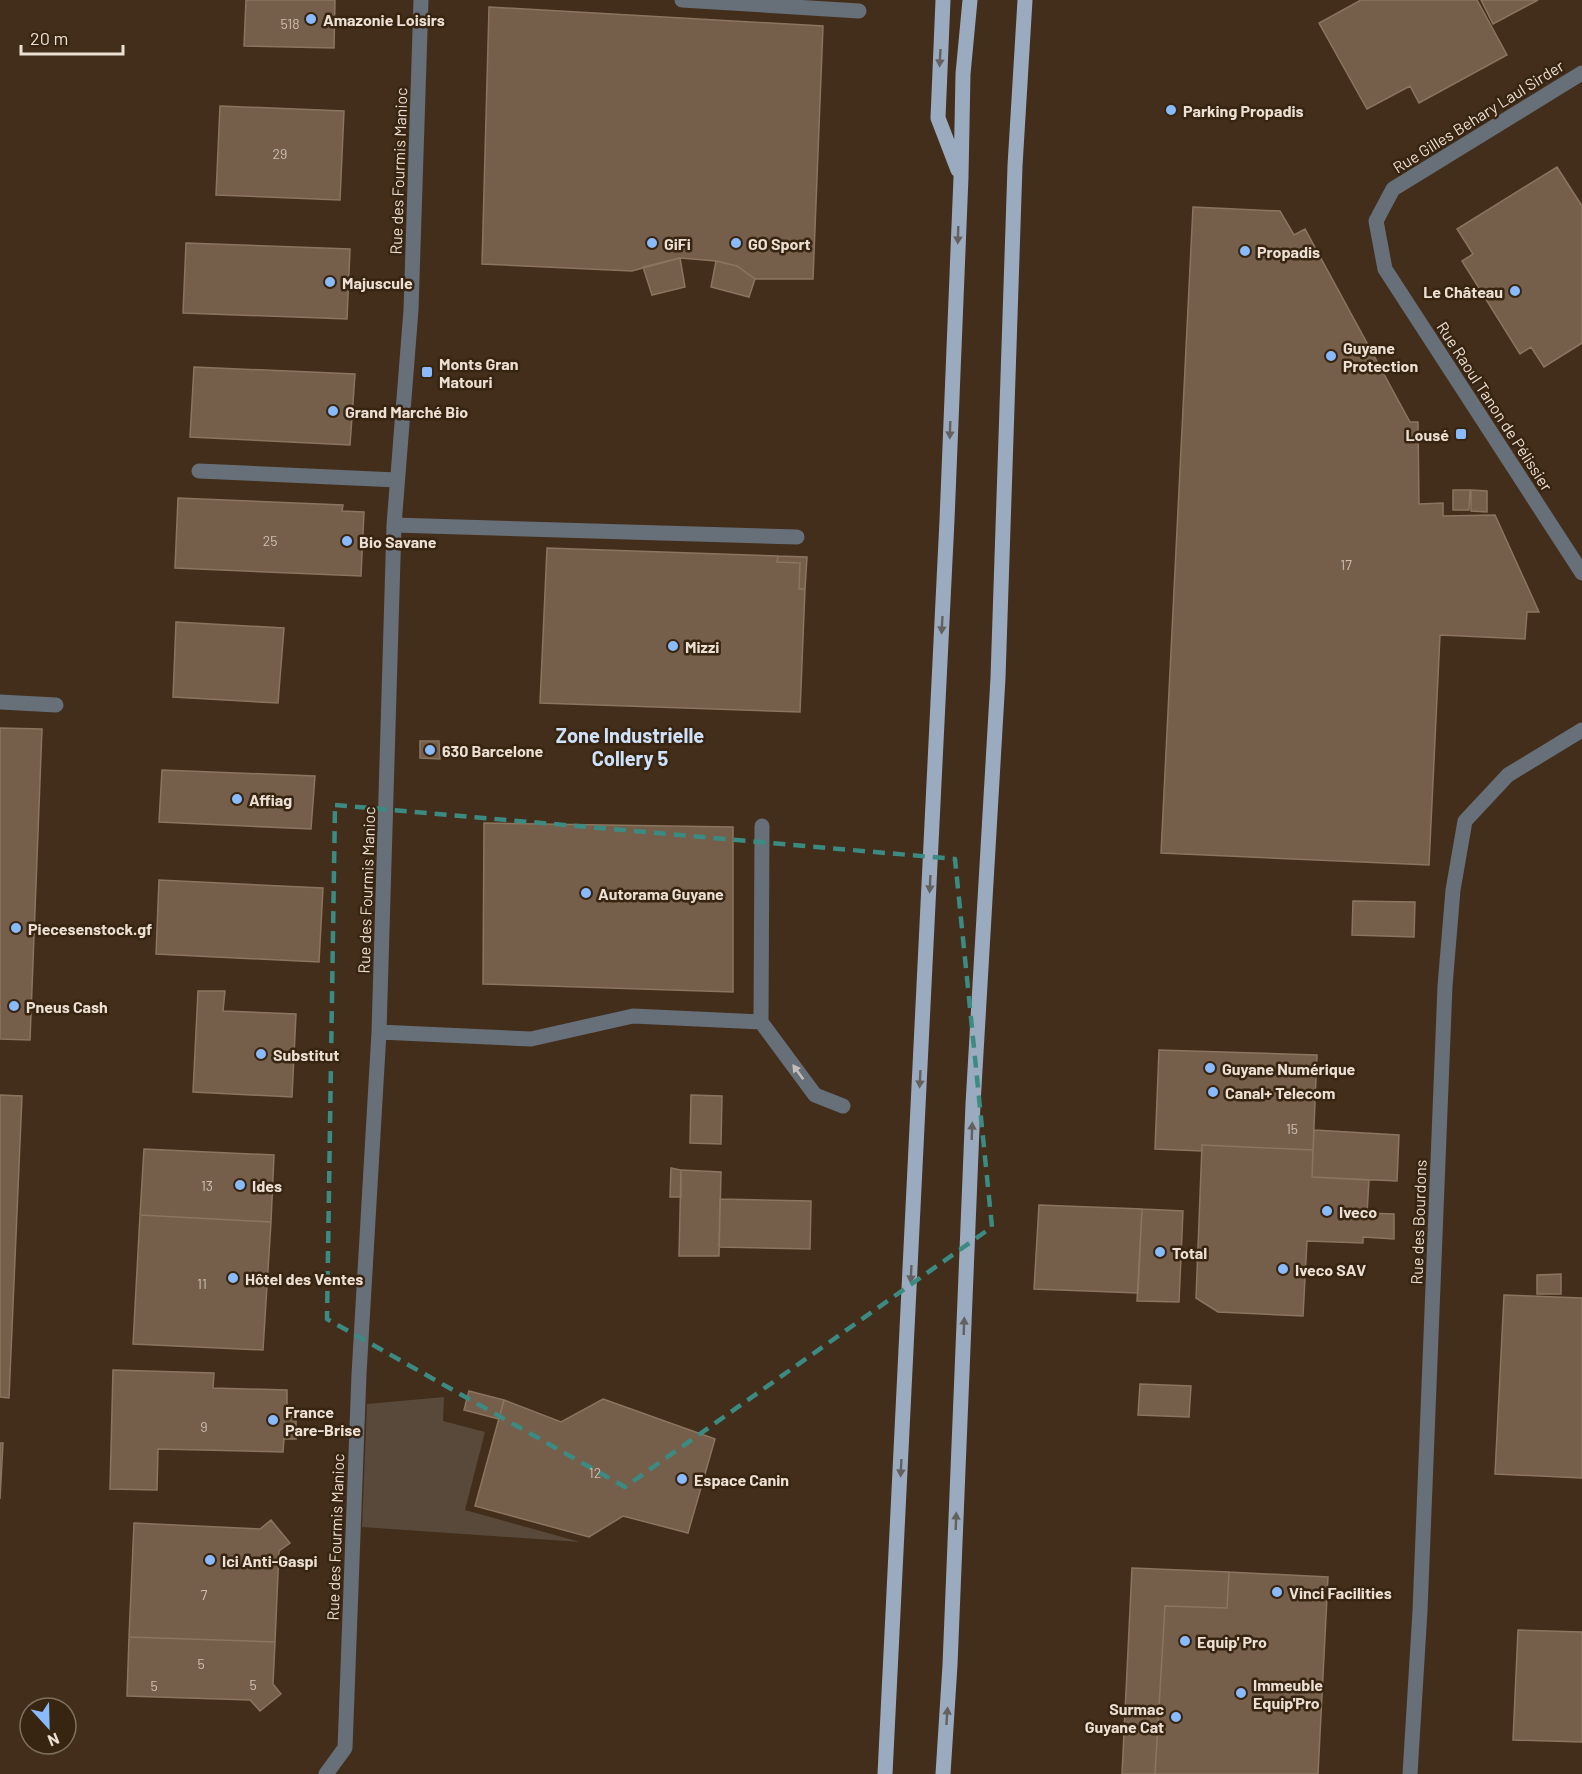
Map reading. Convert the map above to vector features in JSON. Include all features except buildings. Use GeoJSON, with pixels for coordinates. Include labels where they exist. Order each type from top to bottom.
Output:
{"type":"FeatureCollection","features":[{"type":"Feature","properties":{"kind":"main road"},"geometry":{"type":"LineString","coordinates":[[943,0],[938,118],[961,177]]}},
{"type":"Feature","properties":{"kind":"main road"},"geometry":{"type":"LineString","coordinates":[[885,1774],[932,849],[961,177],[963,74],[970,0]]}},
{"type":"Feature","properties":{"kind":"main road"},"geometry":{"type":"LineString","coordinates":[[943,1774],[950,1665],[973,1104],[998,678],[1015,166],[1025,0]]}},
{"type":"Feature","properties":{"kind":"street","name":"Rue des Fourmis Manioc"},"geometry":{"type":"LineString","coordinates":[[326,1774],[345,1748],[359,1386],[379,1032],[394,525],[411,310],[421,0]]}},
{"type":"Feature","properties":{"kind":"street"},"geometry":{"type":"LineString","coordinates":[[682,0],[859,11]]}},
{"type":"Feature","properties":{"kind":"street","name":"Rue Gilles Behary Laul Sirder"},"geometry":{"type":"LineString","coordinates":[[1376,221],[1393,189],[1582,73]]}},
{"type":"Feature","properties":{"kind":"street","name":"Rue Raoul Tanon de Pélissier"},"geometry":{"type":"LineString","coordinates":[[1376,221],[1385,269],[1582,573]]}},
{"type":"Feature","properties":{"kind":"street"},"geometry":{"type":"LineString","coordinates":[[199,471],[397,480]]}},
{"type":"Feature","properties":{"kind":"street"},"geometry":{"type":"LineString","coordinates":[[394,525],[797,537]]}},
{"type":"Feature","properties":{"kind":"street"},"geometry":{"type":"LineString","coordinates":[[0,702],[56,705]]}},
{"type":"Feature","properties":{"kind":"street","name":"Rue des Bourdons"},"geometry":{"type":"LineString","coordinates":[[1410,1774],[1420,1611],[1445,986],[1453,890],[1466,821],[1508,775],[1582,730]]}},
{"type":"Feature","properties":{"kind":"street"},"geometry":{"type":"LineString","coordinates":[[762,826],[761,1022],[815,1095],[843,1106]]}},
{"type":"Feature","properties":{"kind":"street"},"geometry":{"type":"LineString","coordinates":[[379,1032],[531,1039],[633,1016],[761,1022]]}},
{"type":"Feature","properties":{"kind":"highlighted area"},"geometry":{"type":"Polygon","coordinates":[[[335,805],[955,859],[992,1227],[625,1487],[327,1319],[335,805]]]}},
{"type":"Feature","properties":{"kind":"shaded area"},"geometry":{"type":"Polygon","coordinates":[[[444,1397],[443,1421],[485,1432],[465,1510],[580,1542],[362,1527],[367,1404],[444,1397]]]}},
{"type":"Feature","properties":{"kind":"place","name":"Amazonie Loisirs"},"geometry":{"type":"Point","coordinates":[311,19]}},
{"type":"Feature","properties":{"kind":"place","name":"Parking Propadis"},"geometry":{"type":"Point","coordinates":[1171,110]}},
{"type":"Feature","properties":{"kind":"place","name":"GiFi"},"geometry":{"type":"Point","coordinates":[652,243]}},
{"type":"Feature","properties":{"kind":"place","name":"GO Sport"},"geometry":{"type":"Point","coordinates":[736,243]}},
{"type":"Feature","properties":{"kind":"place","name":"Propadis"},"geometry":{"type":"Point","coordinates":[1245,251]}},
{"type":"Feature","properties":{"kind":"place","name":"Majuscule"},"geometry":{"type":"Point","coordinates":[330,282]}},
{"type":"Feature","properties":{"kind":"place","name":"Le Château"},"geometry":{"type":"Point","coordinates":[1515,291]}},
{"type":"Feature","properties":{"kind":"place","name":"Guyane Protection"},"geometry":{"type":"Point","coordinates":[1331,356]}},
{"type":"Feature","properties":{"kind":"place","name":"Monts Gran Matouri"},"geometry":{"type":"Point","coordinates":[427,372]}},
{"type":"Feature","properties":{"kind":"place","name":"Grand Marché Bio"},"geometry":{"type":"Point","coordinates":[333,411]}},
{"type":"Feature","properties":{"kind":"place","name":"Lousé"},"geometry":{"type":"Point","coordinates":[1461,434]}},
{"type":"Feature","properties":{"kind":"place","name":"Bio Savane"},"geometry":{"type":"Point","coordinates":[347,541]}},
{"type":"Feature","properties":{"kind":"place","name":"Mizzi"},"geometry":{"type":"Point","coordinates":[673,646]}},
{"type":"Feature","properties":{"kind":"place","name":"630 Barcelone"},"geometry":{"type":"Point","coordinates":[430,750]}},
{"type":"Feature","properties":{"kind":"place","name":"Affiag"},"geometry":{"type":"Point","coordinates":[237,799]}},
{"type":"Feature","properties":{"kind":"place","name":"Autorama Guyane"},"geometry":{"type":"Point","coordinates":[586,893]}},
{"type":"Feature","properties":{"kind":"place","name":"Piecesenstock.gf"},"geometry":{"type":"Point","coordinates":[16,928]}},
{"type":"Feature","properties":{"kind":"place","name":"Pneus Cash"},"geometry":{"type":"Point","coordinates":[14,1006]}},
{"type":"Feature","properties":{"kind":"place","name":"Substitut"},"geometry":{"type":"Point","coordinates":[261,1054]}},
{"type":"Feature","properties":{"kind":"place","name":"Guyane Numérique"},"geometry":{"type":"Point","coordinates":[1210,1068]}},
{"type":"Feature","properties":{"kind":"place","name":"Canal+ Telecom"},"geometry":{"type":"Point","coordinates":[1213,1092]}},
{"type":"Feature","properties":{"kind":"place","name":"Ides"},"geometry":{"type":"Point","coordinates":[240,1185]}},
{"type":"Feature","properties":{"kind":"place","name":"Iveco"},"geometry":{"type":"Point","coordinates":[1327,1211]}},
{"type":"Feature","properties":{"kind":"place","name":"Total"},"geometry":{"type":"Point","coordinates":[1160,1252]}},
{"type":"Feature","properties":{"kind":"place","name":"Iveco SAV"},"geometry":{"type":"Point","coordinates":[1283,1269]}},
{"type":"Feature","properties":{"kind":"place","name":"Hôtel des Ventes"},"geometry":{"type":"Point","coordinates":[233,1278]}},
{"type":"Feature","properties":{"kind":"place","name":"France Pare-Brise"},"geometry":{"type":"Point","coordinates":[273,1420]}},
{"type":"Feature","properties":{"kind":"place","name":"Espace Canin"},"geometry":{"type":"Point","coordinates":[682,1479]}},
{"type":"Feature","properties":{"kind":"place","name":"Ici Anti-Gaspi"},"geometry":{"type":"Point","coordinates":[210,1560]}},
{"type":"Feature","properties":{"kind":"place","name":"Vinci Facilities"},"geometry":{"type":"Point","coordinates":[1277,1592]}},
{"type":"Feature","properties":{"kind":"place","name":"Equip' Pro"},"geometry":{"type":"Point","coordinates":[1185,1641]}},
{"type":"Feature","properties":{"kind":"place","name":"Immeuble Equip'Pro"},"geometry":{"type":"Point","coordinates":[1241,1693]}},
{"type":"Feature","properties":{"kind":"place","name":"Surmac Guyane Cat"},"geometry":{"type":"Point","coordinates":[1176,1717]}},
{"type":"Feature","properties":{"kind":"district","name":"Zone Industrielle Collery 5"},"geometry":{"type":"Point","coordinates":[630,746]}}]}
